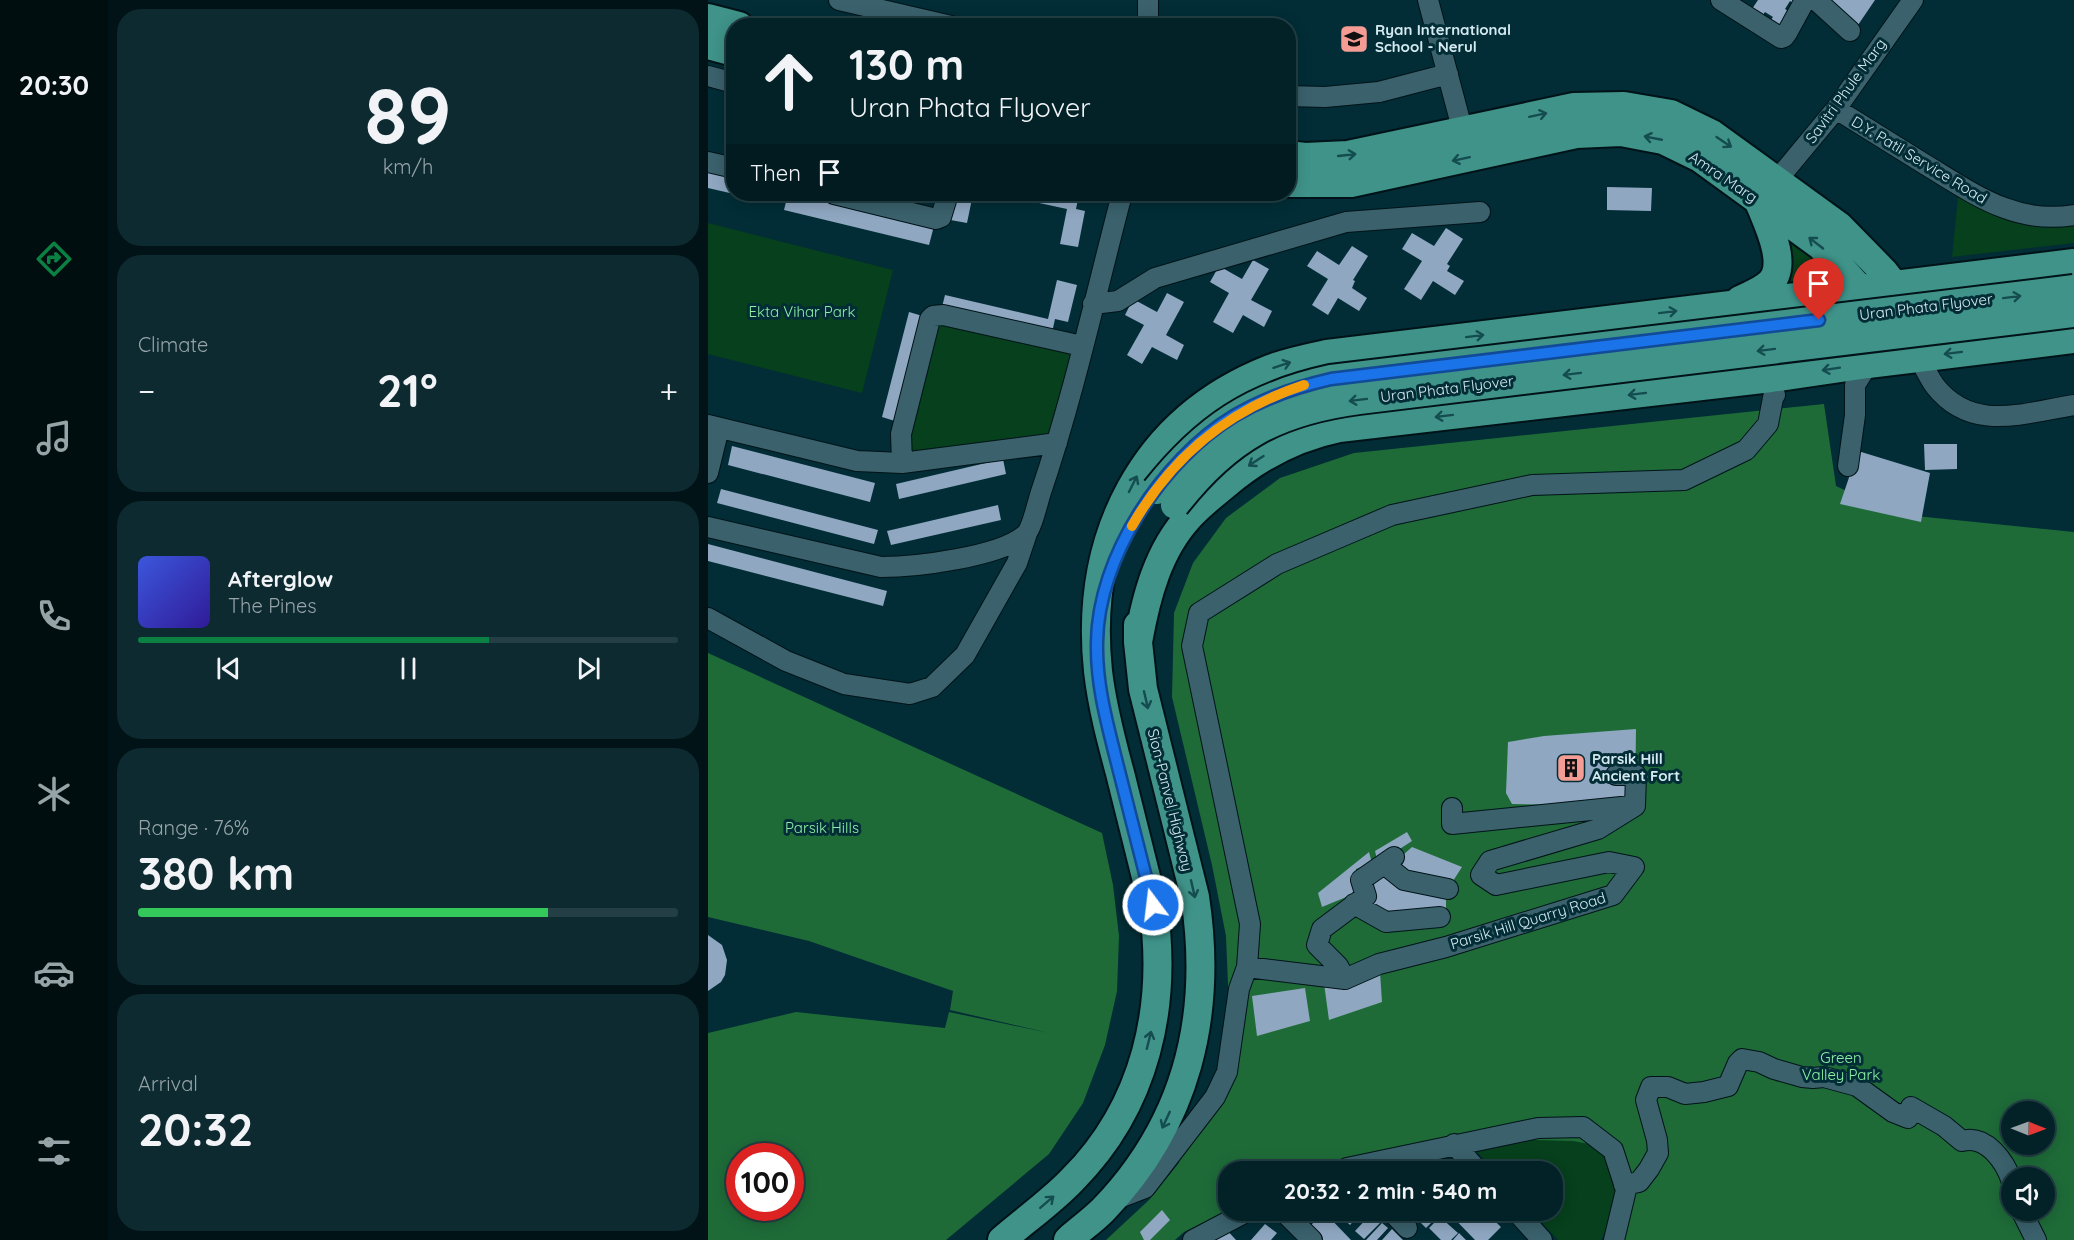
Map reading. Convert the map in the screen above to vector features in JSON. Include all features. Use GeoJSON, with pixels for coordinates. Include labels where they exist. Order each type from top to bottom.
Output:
{"type":"FeatureCollection","features":[{"type":"Feature","properties":{"kind":"highway"},"geometry":{"type":"LineString","coordinates":[[708,18],[726,23]]}},
{"type":"Feature","properties":{"kind":"highway"},"geometry":{"type":"LineString","coordinates":[[708,45],[726,50]]}},
{"type":"Feature","properties":{"kind":"highway","name":"Amra Marg"},"geometry":{"type":"LineString","coordinates":[[1296,156],[1348,156],[1574,107],[1624,106],[1671,114],[1712,134],[1839,226],[1894,285],[1919,357]]}},
{"type":"Feature","properties":{"kind":"highway","name":"Amra Marg"},"geometry":{"type":"LineString","coordinates":[[1296,183],[1351,183],[1576,134],[1621,132],[1663,140],[1700,158],[1821,246],[1860,289],[1878,363]]}},
{"type":"Feature","properties":{"kind":"highway"},"geometry":{"type":"LineString","coordinates":[[1728,305],[1765,287],[1774,278],[1776,272],[1775,246],[1759,202]]}},
{"type":"Feature","properties":{"kind":"highway"},"geometry":{"type":"LineString","coordinates":[[1839,226],[1872,253],[1918,273],[1944,279]]}},
{"type":"Feature","properties":{"kind":"highway"},"geometry":{"type":"LineString","coordinates":[[1002,1240],[1071,1181],[1108,1135],[1136,1082],[1153,1024],[1158,995],[1158,935],[1153,905],[1101,696],[1095,612],[1104,556],[1112,530],[1137,476],[1173,432],[1210,401],[1244,381],[1271,369],[1327,354],[2074,263]]}},
{"type":"Feature","properties":{"kind":"highway","name":"Uran Phata Flyover"},"geometry":{"type":"LineString","coordinates":[[1138,642],[1138,617],[1148,570],[1164,525],[1166,498],[1190,450],[1232,417],[1280,393],[1331,379],[2074,289]]}},
{"type":"Feature","properties":{"kind":"highway","name":"Uran Phata Flyover"},"geometry":{"type":"LineString","coordinates":[[1097,641],[1106,588],[1115,561],[1140,512],[1166,498],[1238,442],[1266,425],[1311,408],[1383,397],[2074,313]]}},
{"type":"Feature","properties":{"kind":"highway"},"geometry":{"type":"LineString","coordinates":[[1138,642],[1142,617],[1155,573],[1165,551],[1189,517],[1240,472],[1277,448],[1297,439],[1339,428],[1771,378],[1919,357],[2074,339]]}},
{"type":"Feature","properties":{"kind":"highway","name":"Sion-Panvel Highway"},"geometry":{"type":"LineString","coordinates":[[1068,1240],[1111,1201],[1144,1158],[1161,1129],[1176,1098],[1187,1066],[1195,1033],[1201,987],[1200,930],[1195,897],[1143,689],[1138,642]]}},
{"type":"Feature","properties":{"kind":"street"},"geometry":{"type":"LineString","coordinates":[[839,0],[917,18]]}},
{"type":"Feature","properties":{"kind":"street"},"geometry":{"type":"LineString","coordinates":[[1148,0],[1148,18]]}},
{"type":"Feature","properties":{"kind":"street"},"geometry":{"type":"LineString","coordinates":[[1428,0],[1463,132]]}},
{"type":"Feature","properties":{"kind":"street"},"geometry":{"type":"LineString","coordinates":[[1721,0],[1781,38],[1784,37],[1805,0]]}},
{"type":"Feature","properties":{"kind":"street"},"geometry":{"type":"LineString","coordinates":[[1816,0],[1850,31]]}},
{"type":"Feature","properties":{"kind":"street","name":"Savitri Phule Marg"},"geometry":{"type":"LineString","coordinates":[[1777,180],[1836,109],[1905,3]]}},
{"type":"Feature","properties":{"kind":"street"},"geometry":{"type":"LineString","coordinates":[[1296,96],[1325,97],[1379,92],[1448,74]]}},
{"type":"Feature","properties":{"kind":"street"},"geometry":{"type":"LineString","coordinates":[[708,76],[726,81]]}},
{"type":"Feature","properties":{"kind":"street","name":"D.Y. Patil Service Road"},"geometry":{"type":"LineString","coordinates":[[1836,109],[1988,203],[2025,214],[2062,217],[2074,215]]}},
{"type":"Feature","properties":{"kind":"street"},"geometry":{"type":"LineString","coordinates":[[708,162],[726,166]]}},
{"type":"Feature","properties":{"kind":"street"},"geometry":{"type":"LineString","coordinates":[[863,201],[936,219],[941,218],[946,201]]}},
{"type":"Feature","properties":{"kind":"street"},"geometry":{"type":"LineString","coordinates":[[708,618],[786,661],[844,684],[910,694],[932,687],[965,655],[1017,563],[1028,533],[1058,443],[1120,201]]}},
{"type":"Feature","properties":{"kind":"street"},"geometry":{"type":"LineString","coordinates":[[1093,304],[1118,301],[1155,279],[1346,222],[1480,212]]}},
{"type":"Feature","properties":{"kind":"street"},"geometry":{"type":"LineString","coordinates":[[902,463],[901,434],[930,319],[933,316],[943,315],[1082,346]]}},
{"type":"Feature","properties":{"kind":"street"},"geometry":{"type":"LineString","coordinates":[[1919,357],[1934,385],[1950,402],[1974,415],[2001,416],[2074,405]]}},
{"type":"Feature","properties":{"kind":"street"},"geometry":{"type":"LineString","coordinates":[[1848,466],[1855,415],[1855,385],[1878,363],[1934,385]]}},
{"type":"Feature","properties":{"kind":"street"},"geometry":{"type":"LineString","coordinates":[[1111,1201],[1145,1188],[1215,1097],[1227,1072],[1239,989],[1247,967],[1250,924],[1192,646],[1199,613],[1277,564],[1392,514],[1532,485],[1684,480],[1746,450],[1768,424],[1774,393],[1774,395]]}},
{"type":"Feature","properties":{"kind":"street"},"geometry":{"type":"LineString","coordinates":[[708,474],[714,426],[857,461],[902,463],[1058,443]]}},
{"type":"Feature","properties":{"kind":"street"},"geometry":{"type":"LineString","coordinates":[[708,527],[881,567],[905,567],[992,551],[1028,533]]}},
{"type":"Feature","properties":{"kind":"street"},"geometry":{"type":"LineString","coordinates":[[1452,808],[1452,824],[1635,806],[1636,775],[1616,775]]}},
{"type":"Feature","properties":{"kind":"street","name":"Parsik Hill Quarry Road"},"geometry":{"type":"LineString","coordinates":[[1345,979],[1379,964],[1446,947],[1612,895],[1634,867],[1609,862],[1496,885],[1480,875],[1490,861],[1598,829],[1635,806]]}},
{"type":"Feature","properties":{"kind":"street"},"geometry":{"type":"LineString","coordinates":[[1345,979],[1338,966],[1317,945],[1322,928],[1366,896],[1361,880],[1389,860],[1404,880],[1449,889]]}},
{"type":"Feature","properties":{"kind":"street"},"geometry":{"type":"LineString","coordinates":[[1354,904],[1386,922],[1440,917]]}},
{"type":"Feature","properties":{"kind":"street"},"geometry":{"type":"LineString","coordinates":[[1247,967],[1345,979]]}},
{"type":"Feature","properties":{"kind":"street"},"geometry":{"type":"LineString","coordinates":[[1624,1185],[1639,1182],[1658,1153],[1657,1140],[1646,1100],[1651,1088],[1668,1087],[1685,1094],[1728,1086],[1742,1059],[1759,1062],[1802,1077],[1824,1077],[1857,1086],[1893,1112],[1908,1118],[1911,1107],[1944,1126],[1962,1141],[1970,1139],[1984,1143],[2005,1167]]}},
{"type":"Feature","properties":{"kind":"street"},"geometry":{"type":"LineString","coordinates":[[1383,1161],[1454,1144],[1538,1128],[1583,1127],[1613,1150],[1626,1190],[1614,1240]]}},
{"type":"Feature","properties":{"kind":"street"},"geometry":{"type":"LineString","coordinates":[[1454,1144],[1469,1161]]}},
{"type":"Feature","properties":{"kind":"street"},"geometry":{"type":"LineString","coordinates":[[1192,1240],[1229,1221]]}},
{"type":"Feature","properties":{"kind":"street"},"geometry":{"type":"LineString","coordinates":[[1293,1221],[1312,1240]]}},
{"type":"Feature","properties":{"kind":"street"},"geometry":{"type":"LineString","coordinates":[[1400,1221],[1407,1228]]}},
{"type":"Feature","properties":{"kind":"street"},"geometry":{"type":"LineString","coordinates":[[1525,1221],[1542,1240]]}},
{"type":"Feature","properties":{"kind":"street"},"geometry":{"type":"LineString","coordinates":[[2026,1221],[2036,1240]]}},
{"type":"Feature","properties":{"kind":"green space"},"geometry":{"type":"Polygon","coordinates":[[[1958,197],[1986,210],[2074,224],[2074,243],[1952,257],[1958,197]]]}},
{"type":"Feature","properties":{"kind":"green space","name":"Ekta Vihar Park"},"geometry":{"type":"Polygon","coordinates":[[[708,223],[893,270],[862,393],[708,354],[708,223]]]}},
{"type":"Feature","properties":{"kind":"green space"},"geometry":{"type":"Polygon","coordinates":[[[1791,243],[1811,257],[1831,281],[1785,287],[1791,267],[1791,243]]]}},
{"type":"Feature","properties":{"kind":"green space"},"geometry":{"type":"Polygon","coordinates":[[[935,319],[1073,348],[1051,437],[913,453],[907,435],[935,319]]]}},
{"type":"Feature","properties":{"kind":"green space","name":"Green Valley Park"},"geometry":{"type":"Polygon","coordinates":[[[1824,404],[1836,486],[1896,514],[2074,532],[2074,1240],[1623,1240],[1622,1150],[1573,1141],[1446,1138],[1347,1161],[1218,1161],[1218,1215],[1184,1232],[1175,1240],[1106,1240],[1149,1200],[1178,1164],[1200,1122],[1216,1076],[1229,1009],[1226,936],[1212,865],[1172,697],[1174,613],[1193,563],[1226,518],[1280,478],[1354,453],[1824,404]]]}},
{"type":"Feature","properties":{"kind":"green space","name":"Parsik Hills"},"geometry":{"type":"Polygon","coordinates":[[[708,653],[1102,833],[1113,885],[1119,936],[1117,991],[1105,1045],[1083,1103],[1049,1154],[946,1240],[708,1240],[708,1033],[796,1012],[945,1028],[949,1012],[1049,1033],[950,1010],[953,991],[809,941],[708,917],[708,653]]]}},
{"type":"Feature","properties":{"kind":"green space"},"geometry":{"type":"Polygon","coordinates":[[[1582,1136],[1607,1158],[1617,1188],[1609,1224],[1601,1240],[1558,1240],[1540,1221],[1563,1221],[1563,1161],[1486,1161],[1477,1152],[1532,1140],[1582,1136]]]}},
{"type":"Feature","properties":{"kind":"building"},"geometry":{"type":"Polygon","coordinates":[[[1758,0],[1797,0],[1794,4],[1790,1],[1785,9],[1790,12],[1780,27],[1770,21],[1773,17],[1765,12],[1762,16],[1752,9],[1758,0]]]}},
{"type":"Feature","properties":{"kind":"building"},"geometry":{"type":"Polygon","coordinates":[[[1825,0],[1875,0],[1858,25],[1825,0]]]}},
{"type":"Feature","properties":{"kind":"building"},"geometry":{"type":"Polygon","coordinates":[[[708,168],[726,172],[726,192],[708,188],[708,168]]]}},
{"type":"Feature","properties":{"kind":"building"},"geometry":{"type":"Polygon","coordinates":[[[1607,187],[1652,188],[1651,211],[1607,210],[1607,187]]]}},
{"type":"Feature","properties":{"kind":"building"},"geometry":{"type":"Polygon","coordinates":[[[786,201],[830,201],[934,226],[929,245],[784,210],[786,201]]]}},
{"type":"Feature","properties":{"kind":"building"},"geometry":{"type":"Polygon","coordinates":[[[949,201],[972,201],[967,223],[945,219],[949,201]]]}},
{"type":"Feature","properties":{"kind":"building"},"geometry":{"type":"Polygon","coordinates":[[[1030,201],[1078,201],[1076,209],[1085,211],[1078,247],[1060,244],[1067,209],[1030,201]]]}},
{"type":"Feature","properties":{"kind":"building"},"geometry":{"type":"Polygon","coordinates":[[[1446,228],[1463,239],[1447,264],[1450,266],[1447,271],[1464,281],[1455,295],[1433,281],[1421,300],[1404,289],[1422,261],[1402,249],[1412,233],[1434,246],[1446,228]]]}},
{"type":"Feature","properties":{"kind":"building"},"geometry":{"type":"Polygon","coordinates":[[[1352,246],[1368,256],[1353,280],[1355,281],[1352,288],[1367,298],[1359,311],[1338,298],[1328,315],[1312,305],[1328,279],[1307,266],[1317,251],[1339,265],[1352,246]]]}},
{"type":"Feature","properties":{"kind":"building"},"geometry":{"type":"Polygon","coordinates":[[[1253,260],[1269,269],[1251,300],[1272,311],[1264,327],[1243,315],[1233,333],[1213,322],[1229,293],[1210,282],[1219,266],[1242,279],[1253,260]]]}},
{"type":"Feature","properties":{"kind":"building"},"geometry":{"type":"Polygon","coordinates":[[[1057,280],[1077,285],[1068,322],[1055,319],[1051,337],[941,311],[945,295],[1048,319],[1057,280]]]}},
{"type":"Feature","properties":{"kind":"building"},"geometry":{"type":"Polygon","coordinates":[[[1167,293],[1184,302],[1166,335],[1184,345],[1177,360],[1152,347],[1142,364],[1127,355],[1144,325],[1125,315],[1133,299],[1157,312],[1167,293]]]}},
{"type":"Feature","properties":{"kind":"building"},"geometry":{"type":"Polygon","coordinates":[[[909,312],[926,317],[898,422],[882,417],[909,312]]]}},
{"type":"Feature","properties":{"kind":"building"},"geometry":{"type":"Polygon","coordinates":[[[1924,444],[1957,444],[1957,469],[1925,470],[1924,444]]]}},
{"type":"Feature","properties":{"kind":"building"},"geometry":{"type":"Polygon","coordinates":[[[732,446],[875,483],[870,502],[728,465],[732,446]]]}},
{"type":"Feature","properties":{"kind":"building"},"geometry":{"type":"Polygon","coordinates":[[[1858,451],[1930,473],[1921,522],[1840,504],[1858,451]]]}},
{"type":"Feature","properties":{"kind":"building"},"geometry":{"type":"Polygon","coordinates":[[[1003,459],[1006,474],[899,499],[896,484],[1003,459]]]}},
{"type":"Feature","properties":{"kind":"building"},"geometry":{"type":"Polygon","coordinates":[[[721,489],[878,530],[874,544],[717,503],[721,489]]]}},
{"type":"Feature","properties":{"kind":"building"},"geometry":{"type":"Polygon","coordinates":[[[998,505],[1001,520],[891,545],[887,531],[998,505]]]}},
{"type":"Feature","properties":{"kind":"building"},"geometry":{"type":"Polygon","coordinates":[[[708,544],[887,591],[883,606],[708,561],[708,544]]]}},
{"type":"Feature","properties":{"kind":"building","name":"Parsik Hill Ancient Fort"},"geometry":{"type":"Polygon","coordinates":[[[1636,729],[1635,806],[1512,804],[1506,793],[1508,742],[1544,736],[1636,729]]]}},
{"type":"Feature","properties":{"kind":"building"},"geometry":{"type":"Polygon","coordinates":[[[1407,832],[1412,841],[1378,863],[1375,851],[1407,832]]]}},
{"type":"Feature","properties":{"kind":"building"},"geometry":{"type":"Polygon","coordinates":[[[1412,847],[1462,867],[1451,884],[1392,865],[1412,847]]]}},
{"type":"Feature","properties":{"kind":"building"},"geometry":{"type":"Polygon","coordinates":[[[1369,852],[1372,863],[1356,869],[1356,893],[1322,907],[1318,893],[1369,852]]]}},
{"type":"Feature","properties":{"kind":"building"},"geometry":{"type":"Polygon","coordinates":[[[1380,875],[1446,897],[1446,908],[1396,913],[1371,905],[1367,885],[1380,875]]]}},
{"type":"Feature","properties":{"kind":"building"},"geometry":{"type":"Polygon","coordinates":[[[708,935],[722,945],[727,960],[725,975],[721,982],[708,991],[708,935]]]}},
{"type":"Feature","properties":{"kind":"building"},"geometry":{"type":"Polygon","coordinates":[[[1379,957],[1382,1002],[1329,1020],[1323,976],[1379,957]]]}},
{"type":"Feature","properties":{"kind":"building"},"geometry":{"type":"Polygon","coordinates":[[[1305,988],[1310,1021],[1257,1036],[1252,996],[1305,988]]]}},
{"type":"Feature","properties":{"kind":"building"},"geometry":{"type":"Polygon","coordinates":[[[1162,1210],[1170,1220],[1150,1240],[1144,1240],[1140,1232],[1162,1210]]]}},
{"type":"Feature","properties":{"kind":"building"},"geometry":{"type":"Polygon","coordinates":[[[1315,1221],[1333,1221],[1351,1240],[1323,1240],[1310,1226],[1315,1221]]]}},
{"type":"Feature","properties":{"kind":"building"},"geometry":{"type":"Polygon","coordinates":[[[1364,1221],[1381,1222],[1364,1239],[1355,1231],[1364,1221]]]}},
{"type":"Feature","properties":{"kind":"building"},"geometry":{"type":"Polygon","coordinates":[[[1419,1221],[1433,1221],[1426,1228],[1419,1221]]]}},
{"type":"Feature","properties":{"kind":"building"},"geometry":{"type":"Polygon","coordinates":[[[1436,1221],[1444,1221],[1458,1233],[1451,1240],[1441,1240],[1429,1228],[1436,1221]]]}},
{"type":"Feature","properties":{"kind":"building"},"geometry":{"type":"Polygon","coordinates":[[[1457,1221],[1495,1221],[1501,1227],[1488,1240],[1475,1240],[1457,1221]]]}},
{"type":"Feature","properties":{"kind":"building"},"geometry":{"type":"Polygon","coordinates":[[[1382,1223],[1388,1228],[1377,1240],[1366,1240],[1382,1223]]]}},
{"type":"Feature","properties":{"kind":"building"},"geometry":{"type":"Polygon","coordinates":[[[1265,1224],[1277,1233],[1271,1240],[1251,1240],[1265,1224]]]}},
{"type":"Feature","properties":{"kind":"building"},"geometry":{"type":"Polygon","coordinates":[[[1225,1228],[1236,1240],[1213,1240],[1225,1228]]]}},
{"type":"Feature","properties":{"kind":"building"},"geometry":{"type":"Polygon","coordinates":[[[1392,1229],[1403,1240],[1382,1240],[1392,1229]]]}},
{"type":"Feature","properties":{"kind":"building"},"geometry":{"type":"Polygon","coordinates":[[[1459,1233],[1466,1240],[1453,1240],[1459,1233]]]}},
{"type":"Feature","properties":{"kind":"slow traffic"},"geometry":{"type":"LineString","coordinates":[[1132,526],[1172,470],[1210,433],[1255,404],[1304,385]]}},
{"type":"Feature","properties":{"kind":"place","name":"Ryan International School - Nerul"},"geometry":{"type":"Point","coordinates":[1354,39]}},
{"type":"Feature","properties":{"kind":"place","name":"Parsik Hill Ancient Fort"},"geometry":{"type":"Point","coordinates":[1571,768]}},
{"type":"Feature","properties":{"kind":"route"},"geometry":{"type":"LineString","coordinates":[[1153,905],[1101,696],[1097,641],[1100,612],[1106,588],[1126,536],[1140,512],[1190,450],[1232,417],[1255,404],[1280,393],[1331,379],[1819,320]]}}]}
